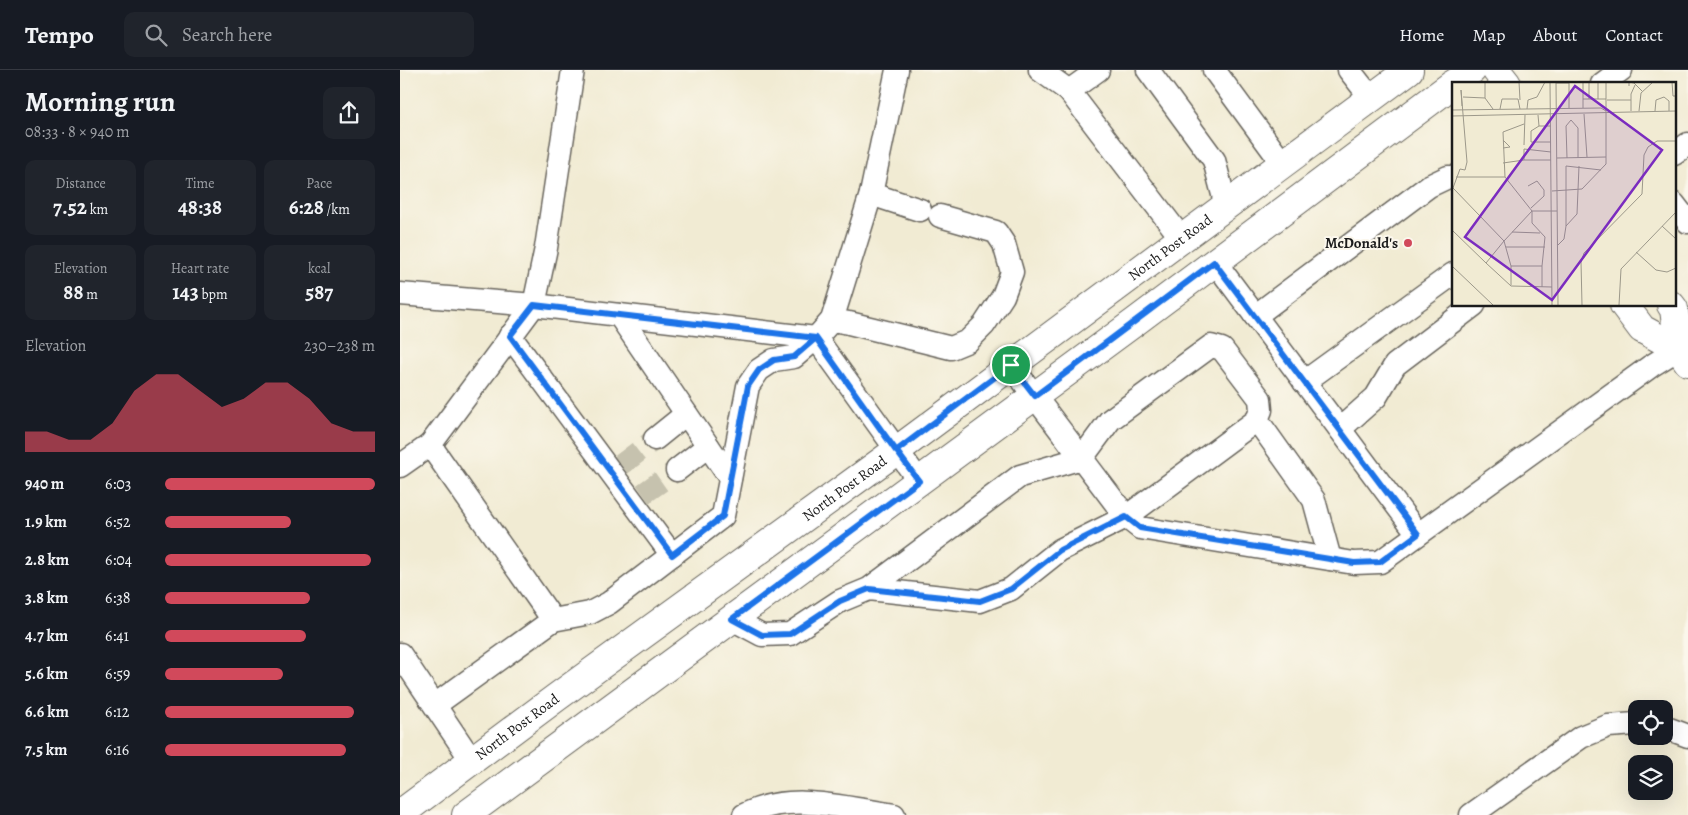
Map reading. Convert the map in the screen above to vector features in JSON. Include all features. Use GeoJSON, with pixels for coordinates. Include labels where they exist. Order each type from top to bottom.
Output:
{"type":"FeatureCollection","features":[{"type":"Feature","properties":{"kind":"main road","name":"North Post Road"},"geometry":{"type":"LineString","coordinates":[[400,814],[896,451],[1409,70]]}},
{"type":"Feature","properties":{"kind":"main road"},"geometry":{"type":"LineString","coordinates":[[1496,70],[1505,82]]}},
{"type":"Feature","properties":{"kind":"main road"},"geometry":{"type":"LineString","coordinates":[[466,815],[1035,396],[1452,83]]}},
{"type":"Feature","properties":{"kind":"main road"},"geometry":{"type":"LineString","coordinates":[[1625,306],[1642,329],[1685,352]]}},
{"type":"Feature","properties":{"kind":"main road"},"geometry":{"type":"LineString","coordinates":[[1672,306],[1685,352]]}},
{"type":"Feature","properties":{"kind":"street"},"geometry":{"type":"LineString","coordinates":[[400,466],[430,445],[534,305],[546,248],[573,70]]}},
{"type":"Feature","properties":{"kind":"street"},"geometry":{"type":"LineString","coordinates":[[434,705],[553,620],[590,613],[610,603],[723,516],[748,386],[759,370],[774,360],[794,357],[816,338],[832,320],[871,194],[897,70]]}},
{"type":"Feature","properties":{"kind":"street"},"geometry":{"type":"LineString","coordinates":[[1040,70],[1069,91],[1182,238]]}},
{"type":"Feature","properties":{"kind":"street"},"geometry":{"type":"LineString","coordinates":[[1069,91],[1098,70]]}},
{"type":"Feature","properties":{"kind":"street"},"geometry":{"type":"LineString","coordinates":[[1148,70],[1214,160],[1226,206]]}},
{"type":"Feature","properties":{"kind":"street"},"geometry":{"type":"LineString","coordinates":[[1214,70],[1283,164]]}},
{"type":"Feature","properties":{"kind":"street"},"geometry":{"type":"LineString","coordinates":[[1349,70],[1371,98]]}},
{"type":"Feature","properties":{"kind":"street"},"geometry":{"type":"LineString","coordinates":[[1676,153],[1688,144]]}},
{"type":"Feature","properties":{"kind":"street"},"geometry":{"type":"LineString","coordinates":[[1255,316],[1429,186],[1452,177]]}},
{"type":"Feature","properties":{"kind":"street"},"geometry":{"type":"LineString","coordinates":[[832,320],[951,348],[968,341],[984,325],[1003,296],[1012,272],[1004,244],[996,232],[871,194]]}},
{"type":"Feature","properties":{"kind":"street"},"geometry":{"type":"LineString","coordinates":[[1214,262],[1418,534]]}},
{"type":"Feature","properties":{"kind":"street"},"geometry":{"type":"LineString","coordinates":[[1304,382],[1452,275]]}},
{"type":"Feature","properties":{"kind":"street"},"geometry":{"type":"LineString","coordinates":[[400,294],[534,305],[816,338],[919,481]]}},
{"type":"Feature","properties":{"kind":"street"},"geometry":{"type":"LineString","coordinates":[[1340,430],[1376,397],[1395,365],[1473,306]]}},
{"type":"Feature","properties":{"kind":"street"},"geometry":{"type":"LineString","coordinates":[[619,315],[730,478]]}},
{"type":"Feature","properties":{"kind":"street"},"geometry":{"type":"LineString","coordinates":[[510,336],[638,498],[672,555]]}},
{"type":"Feature","properties":{"kind":"street"},"geometry":{"type":"LineString","coordinates":[[732,619],[762,635],[790,634],[840,601],[869,589],[1020,476],[1082,458],[1110,420],[1211,346],[1222,349],[1260,399],[1261,410],[1257,420],[1126,517],[1060,550],[1011,589],[980,601],[869,589]]}},
{"type":"Feature","properties":{"kind":"street"},"geometry":{"type":"LineString","coordinates":[[1011,365],[1126,517],[1140,528],[1354,563],[1380,562],[1650,366],[1685,352]]}},
{"type":"Feature","properties":{"kind":"street"},"geometry":{"type":"LineString","coordinates":[[655,439],[686,414]]}},
{"type":"Feature","properties":{"kind":"street"},"geometry":{"type":"LineString","coordinates":[[1257,420],[1314,500],[1330,559]]}},
{"type":"Feature","properties":{"kind":"street"},"geometry":{"type":"LineString","coordinates":[[430,445],[553,620]]}},
{"type":"Feature","properties":{"kind":"street"},"geometry":{"type":"LineString","coordinates":[[677,470],[708,446]]}},
{"type":"Feature","properties":{"kind":"street"},"geometry":{"type":"LineString","coordinates":[[400,654],[472,761]]}},
{"type":"Feature","properties":{"kind":"street"},"geometry":{"type":"LineString","coordinates":[[1471,815],[1581,737],[1608,726],[1628,725]]}},
{"type":"Feature","properties":{"kind":"street"},"geometry":{"type":"LineString","coordinates":[[1673,730],[1688,736]]}},
{"type":"Feature","properties":{"kind":"street"},"geometry":{"type":"LineString","coordinates":[[744,815],[766,806],[795,801],[894,815]]}},
{"type":"Feature","properties":{"kind":"tunnel"},"geometry":{"type":"LineString","coordinates":[[621,465],[655,439]]}},
{"type":"Feature","properties":{"kind":"tunnel"},"geometry":{"type":"LineString","coordinates":[[643,494],[677,470]]}},
{"type":"Feature","properties":{"kind":"place","name":"McDonald's"},"geometry":{"type":"Point","coordinates":[1408,243]}},
{"type":"Feature","properties":{"kind":"route"},"geometry":{"type":"LineString","coordinates":[[1011,365],[896,451],[816,338],[534,305],[510,336],[672,555],[723,516],[748,386],[759,370],[774,360],[794,357],[816,338],[856,394],[896,451],[919,481],[732,619],[762,635],[790,634],[840,601],[869,589],[980,601],[1011,589],[1060,550],[1126,517],[1140,528],[1354,563],[1380,562],[1418,534],[1214,262],[1035,396],[1011,365]]}}]}
